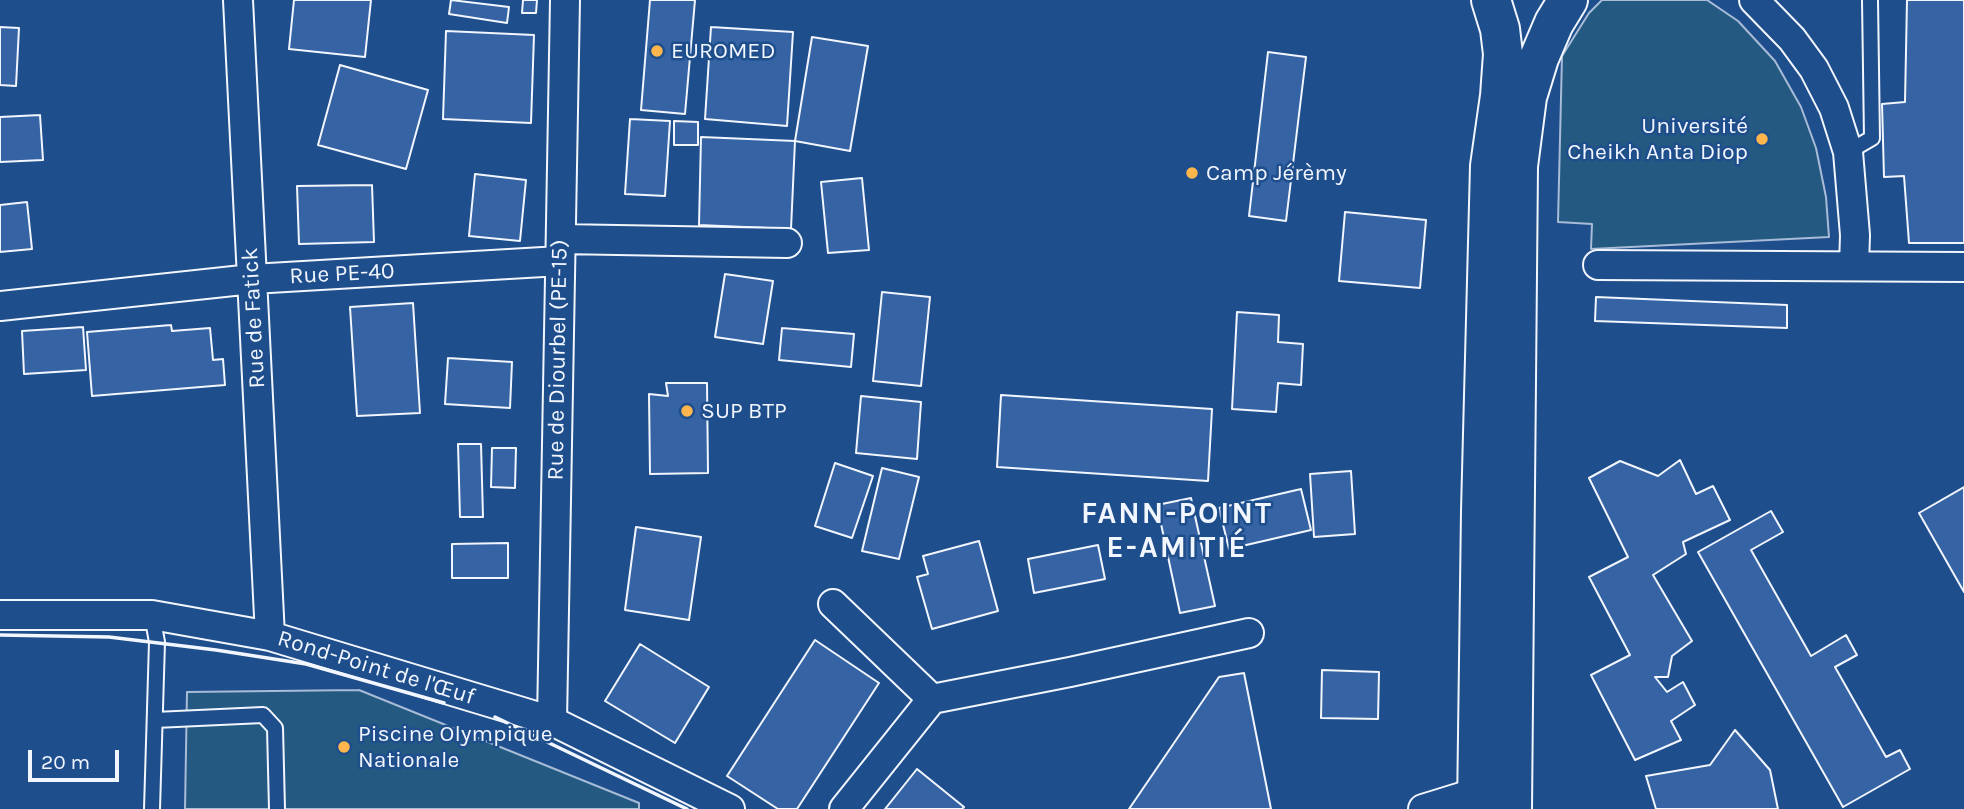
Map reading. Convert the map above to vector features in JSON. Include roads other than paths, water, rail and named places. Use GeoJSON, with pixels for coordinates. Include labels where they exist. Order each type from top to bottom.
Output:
{"type":"FeatureCollection","features":[{"type":"Feature","properties":{"kind":"main road"},"geometry":{"type":"LineString","coordinates":[[1478,801],[1481,510],[1490,166],[1503,54],[1500,29],[1491,0]]}},
{"type":"Feature","properties":{"kind":"main road"},"geometry":{"type":"LineString","coordinates":[[1512,809],[1518,166],[1527,97],[1549,34],[1568,0]]}},
{"type":"Feature","properties":{"kind":"street","name":"Rue de Fatick"},"geometry":{"type":"LineString","coordinates":[[238,0],[270,636]]}},
{"type":"Feature","properties":{"kind":"street","name":"Rue de Diourbel (PE-15)"},"geometry":{"type":"LineString","coordinates":[[552,721],[565,0]]}},
{"type":"Feature","properties":{"kind":"street"},"geometry":{"type":"LineString","coordinates":[[1754,0],[1792,39],[1814,69],[1834,107],[1849,152],[1855,235],[1854,266]]}},
{"type":"Feature","properties":{"kind":"street","name":"Rue PE-40"},"geometry":{"type":"LineString","coordinates":[[0,306],[560,250],[787,243]]}},
{"type":"Feature","properties":{"kind":"street"},"geometry":{"type":"LineString","coordinates":[[1598,265],[1964,267]]}},
{"type":"Feature","properties":{"kind":"street"},"geometry":{"type":"LineString","coordinates":[[833,604],[932,699]]}},
{"type":"Feature","properties":{"kind":"street","name":"Rond-Point de l'Œuf"},"geometry":{"type":"LineString","coordinates":[[0,615],[152,615],[270,636],[552,721],[719,806]]}},
{"type":"Feature","properties":{"kind":"street"},"geometry":{"type":"LineString","coordinates":[[844,809],[932,699],[1249,633]]}},
{"type":"Feature","properties":{"kind":"street"},"geometry":{"type":"LineString","coordinates":[[1423,809],[1478,801]]}},
{"type":"Feature","properties":{"kind":"lane"},"geometry":{"type":"LineString","coordinates":[[1849,152],[1872,138],[1870,0]]}},
{"type":"Feature","properties":{"kind":"lane"},"geometry":{"type":"LineString","coordinates":[[152,615],[157,642],[152,809]]}},
{"type":"Feature","properties":{"kind":"lane"},"geometry":{"type":"LineString","coordinates":[[155,719],[263,715],[275,728],[277,809]]}},
{"type":"Feature","properties":{"kind":"place","name":"EUROMED"},"geometry":{"type":"Point","coordinates":[657,51]}},
{"type":"Feature","properties":{"kind":"place","name":"Université Cheikh Anta Diop"},"geometry":{"type":"Point","coordinates":[1762,139]}},
{"type":"Feature","properties":{"kind":"place","name":"Camp Jérèmy"},"geometry":{"type":"Point","coordinates":[1192,173]}},
{"type":"Feature","properties":{"kind":"place","name":"SUP BTP"},"geometry":{"type":"Point","coordinates":[687,411]}},
{"type":"Feature","properties":{"kind":"place","name":"Piscine Olympique Nationale"},"geometry":{"type":"Point","coordinates":[344,747]}},
{"type":"Feature","properties":{"kind":"district","name":"FANN-POINT E-AMITIÉ"},"geometry":{"type":"Point","coordinates":[1177,531]}}]}
